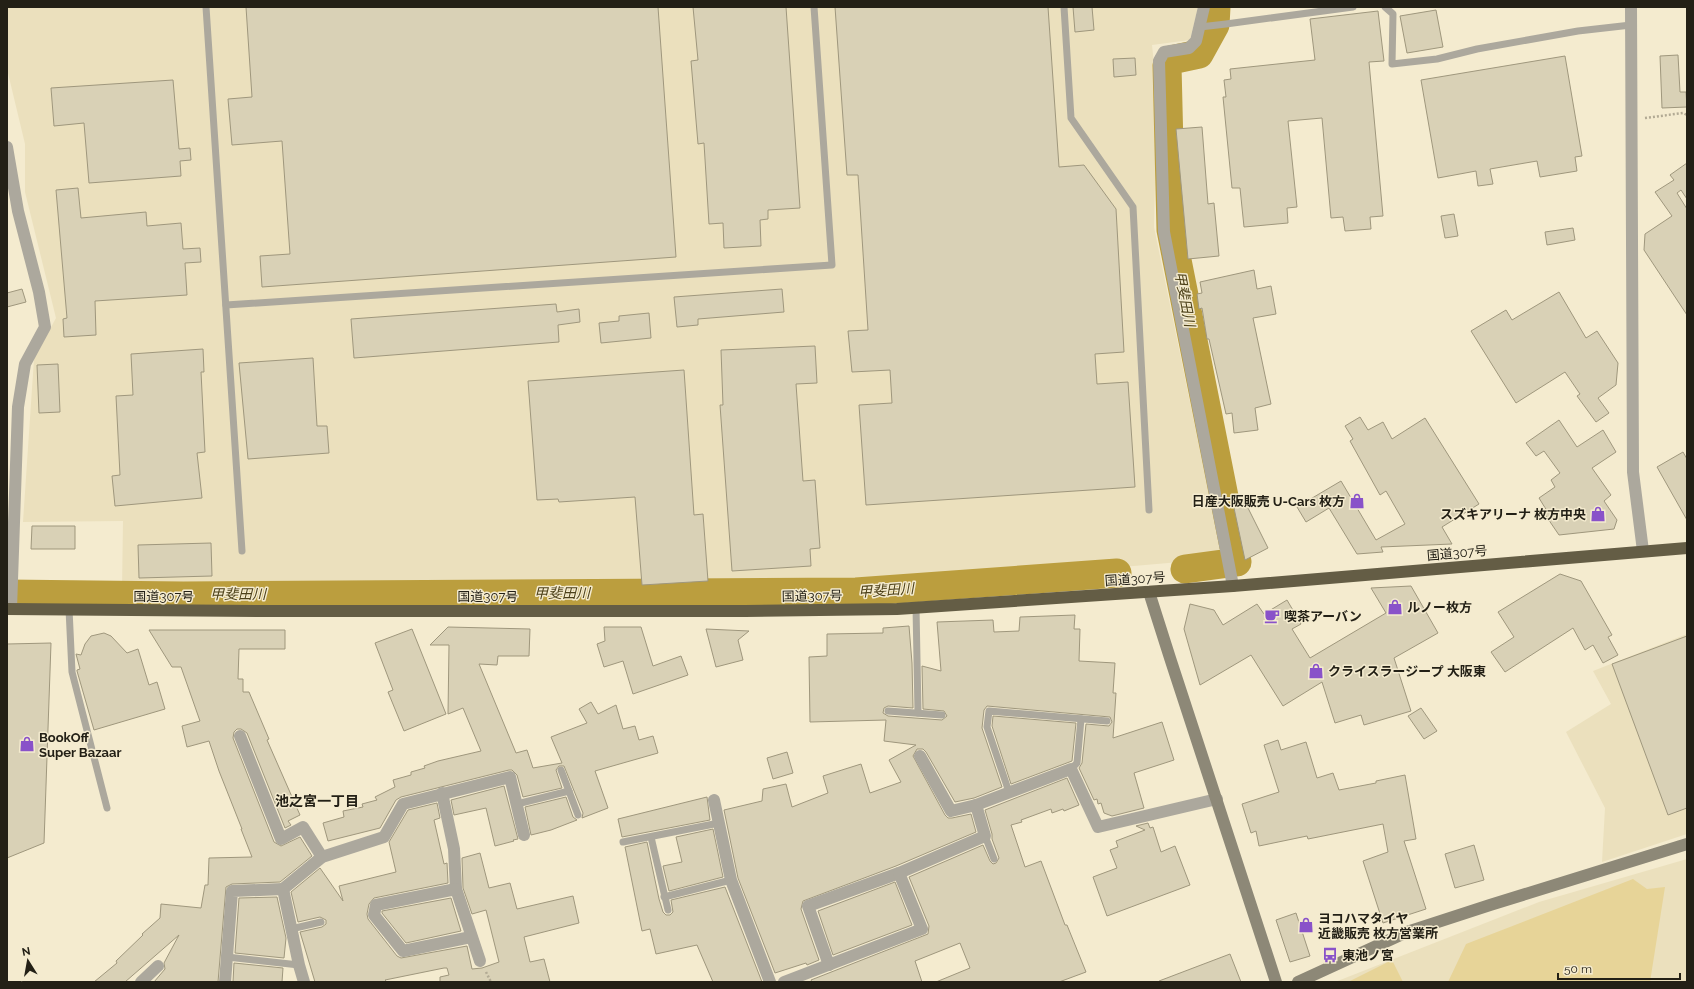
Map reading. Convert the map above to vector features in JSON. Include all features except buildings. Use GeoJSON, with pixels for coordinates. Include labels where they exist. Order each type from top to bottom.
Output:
{"type":"FeatureCollection","features":[{"type":"Feature","properties":{"kind":"highway","name":"国道307号"},"geometry":{"type":"LineString","coordinates":[[9,609],[745,611],[897,609],[1233,586],[1687,548]]}},
{"type":"Feature","properties":{"kind":"street"},"geometry":{"type":"LineString","coordinates":[[1204,7],[1204,26],[1196,41],[1189,48],[1164,52],[1159,61],[1164,232],[1233,586]]}},
{"type":"Feature","properties":{"kind":"street"},"geometry":{"type":"LineString","coordinates":[[1631,7],[1633,472],[1642,551]]}},
{"type":"Feature","properties":{"kind":"street"},"geometry":{"type":"LineString","coordinates":[[7,147],[18,210],[39,292],[45,327],[25,364],[18,407],[9,609]]}},
{"type":"Feature","properties":{"kind":"street"},"geometry":{"type":"LineString","coordinates":[[1149,592],[1276,982]]}},
{"type":"Feature","properties":{"kind":"street"},"geometry":{"type":"LineString","coordinates":[[240,736],[281,839],[303,827],[322,857]]}},
{"type":"Feature","properties":{"kind":"street"},"geometry":{"type":"LineString","coordinates":[[920,756],[952,811],[976,805],[1071,769],[1098,827],[1217,799]]}},
{"type":"Feature","properties":{"kind":"street"},"geometry":{"type":"LineString","coordinates":[[225,982],[232,891],[283,888],[322,857],[384,838],[403,804],[510,777],[524,835]]}},
{"type":"Feature","properties":{"kind":"street"},"geometry":{"type":"LineString","coordinates":[[442,793],[454,849],[456,888],[480,961]]}},
{"type":"Feature","properties":{"kind":"street"},"geometry":{"type":"LineString","coordinates":[[714,800],[731,880],[770,982]]}},
{"type":"Feature","properties":{"kind":"street"},"geometry":{"type":"LineString","coordinates":[[829,965],[808,906],[899,873],[985,836],[976,805]]}},
{"type":"Feature","properties":{"kind":"street"},"geometry":{"type":"LineString","coordinates":[[1298,982],[1408,932],[1490,904],[1687,844]]}},
{"type":"Feature","properties":{"kind":"street"},"geometry":{"type":"LineString","coordinates":[[784,982],[803,979],[829,965],[922,929],[899,873]]}},
{"type":"Feature","properties":{"kind":"street"},"geometry":{"type":"LineString","coordinates":[[283,888],[304,982]]}},
{"type":"Feature","properties":{"kind":"street"},"geometry":{"type":"LineString","coordinates":[[456,888],[376,905],[374,915],[403,951],[471,937]]}},
{"type":"Feature","properties":{"kind":"street"},"geometry":{"type":"LineString","coordinates":[[141,982],[158,966]]}},
{"type":"Feature","properties":{"kind":"lane"},"geometry":{"type":"LineString","coordinates":[[206,7],[242,551]]}},
{"type":"Feature","properties":{"kind":"lane"},"geometry":{"type":"LineString","coordinates":[[226,305],[832,265],[814,7]]}},
{"type":"Feature","properties":{"kind":"lane"},"geometry":{"type":"LineString","coordinates":[[1064,7],[1071,118],[1133,207],[1149,510]]}},
{"type":"Feature","properties":{"kind":"lane"},"geometry":{"type":"LineString","coordinates":[[1204,26],[1353,7]]}},
{"type":"Feature","properties":{"kind":"lane"},"geometry":{"type":"LineString","coordinates":[[1385,7],[1393,14],[1392,64],[1437,59],[1477,49],[1578,30],[1631,25]]}},
{"type":"Feature","properties":{"kind":"lane"},"geometry":{"type":"LineString","coordinates":[[916,607],[918,713]]}},
{"type":"Feature","properties":{"kind":"lane"},"geometry":{"type":"LineString","coordinates":[[69,609],[72,672],[107,808]]}},
{"type":"Feature","properties":{"kind":"lane"},"geometry":{"type":"LineString","coordinates":[[888,711],[942,715]]}},
{"type":"Feature","properties":{"kind":"lane"},"geometry":{"type":"LineString","coordinates":[[1008,792],[987,727],[989,712],[1107,721]]}},
{"type":"Feature","properties":{"kind":"lane"},"geometry":{"type":"LineString","coordinates":[[1071,769],[1077,763],[1081,719]]}},
{"type":"Feature","properties":{"kind":"lane"},"geometry":{"type":"LineString","coordinates":[[561,770],[578,815]]}},
{"type":"Feature","properties":{"kind":"lane"},"geometry":{"type":"LineString","coordinates":[[517,804],[569,791]]}},
{"type":"Feature","properties":{"kind":"lane"},"geometry":{"type":"LineString","coordinates":[[623,842],[719,823]]}},
{"type":"Feature","properties":{"kind":"lane"},"geometry":{"type":"LineString","coordinates":[[985,836],[994,859]]}},
{"type":"Feature","properties":{"kind":"lane"},"geometry":{"type":"LineString","coordinates":[[651,837],[668,910]]}},
{"type":"Feature","properties":{"kind":"lane"},"geometry":{"type":"LineString","coordinates":[[664,897],[731,880]]}},
{"type":"Feature","properties":{"kind":"lane"},"geometry":{"type":"LineString","coordinates":[[291,929],[321,922]]}},
{"type":"Feature","properties":{"kind":"lane"},"geometry":{"type":"LineString","coordinates":[[227,957],[299,965]]}},
{"type":"Feature","properties":{"kind":"path"},"geometry":{"type":"LineString","coordinates":[[1631,120],[1683,113],[1687,115]]}},
{"type":"Feature","properties":{"kind":"shaded area"},"geometry":{"type":"Polygon","coordinates":[[[7,7],[1198,7],[1190,40],[1152,45],[1157,92],[1154,227],[1220,548],[1214,559],[856,590],[122,589],[123,521],[23,522],[34,359],[56,318],[25,192],[25,144],[7,69],[7,7]]]}},
{"type":"Feature","properties":{"kind":"shaded area"},"geometry":{"type":"Polygon","coordinates":[[[1687,634],[1687,834],[1602,862],[1605,808],[1566,732],[1611,704],[1593,671],[1687,634]]]}},
{"type":"Feature","properties":{"kind":"shaded area"},"geometry":{"type":"Polygon","coordinates":[[[1687,859],[1687,982],[1335,982],[1539,902],[1687,859]]]}},
{"type":"Feature","properties":{"kind":"shaded area"},"geometry":{"type":"Polygon","coordinates":[[[1633,879],[1647,889],[1665,887],[1650,982],[1448,982],[1466,944],[1633,879]]]}},
{"type":"Feature","properties":{"kind":"shaded area"},"geometry":{"type":"Polygon","coordinates":[[[1392,960],[1403,982],[1348,982],[1392,960]]]}},
{"type":"Feature","properties":{"kind":"waterway","name":"甲斐田川"},"geometry":{"type":"LineString","coordinates":[[1185,569],[1237,562],[1171,230],[1167,65],[1171,60],[1199,54],[1215,25],[1216,7]]}},
{"type":"Feature","properties":{"kind":"waterway","name":"甲斐田川"},"geometry":{"type":"LineString","coordinates":[[7,594],[183,596],[856,592],[1117,573]]}},
{"type":"Feature","properties":{"kind":"place","name":"日産大阪販売 U-Cars 枚方"},"geometry":{"type":"Point","coordinates":[1357,501]}},
{"type":"Feature","properties":{"kind":"place","name":"スズキアリーナ 枚方中央"},"geometry":{"type":"Point","coordinates":[1598,514]}},
{"type":"Feature","properties":{"kind":"place","name":"ルノー枚方"},"geometry":{"type":"Point","coordinates":[1395,607]}},
{"type":"Feature","properties":{"kind":"place","name":"喫茶アーバン"},"geometry":{"type":"Point","coordinates":[1272,616]}},
{"type":"Feature","properties":{"kind":"place","name":"クライスラージープ 大阪東"},"geometry":{"type":"Point","coordinates":[1316,671]}},
{"type":"Feature","properties":{"kind":"place","name":"BookOff Super Bazaar"},"geometry":{"type":"Point","coordinates":[27,744]}},
{"type":"Feature","properties":{"kind":"place","name":"ヨコハマタイヤ 近畿販売 枚方営業所"},"geometry":{"type":"Point","coordinates":[1306,925]}},
{"type":"Feature","properties":{"kind":"place","name":"東池ノ宮"},"geometry":{"type":"Point","coordinates":[1330,955]}},
{"type":"Feature","properties":{"kind":"district","name":"池之宮一丁目"},"geometry":{"type":"Point","coordinates":[317,801]}}]}
